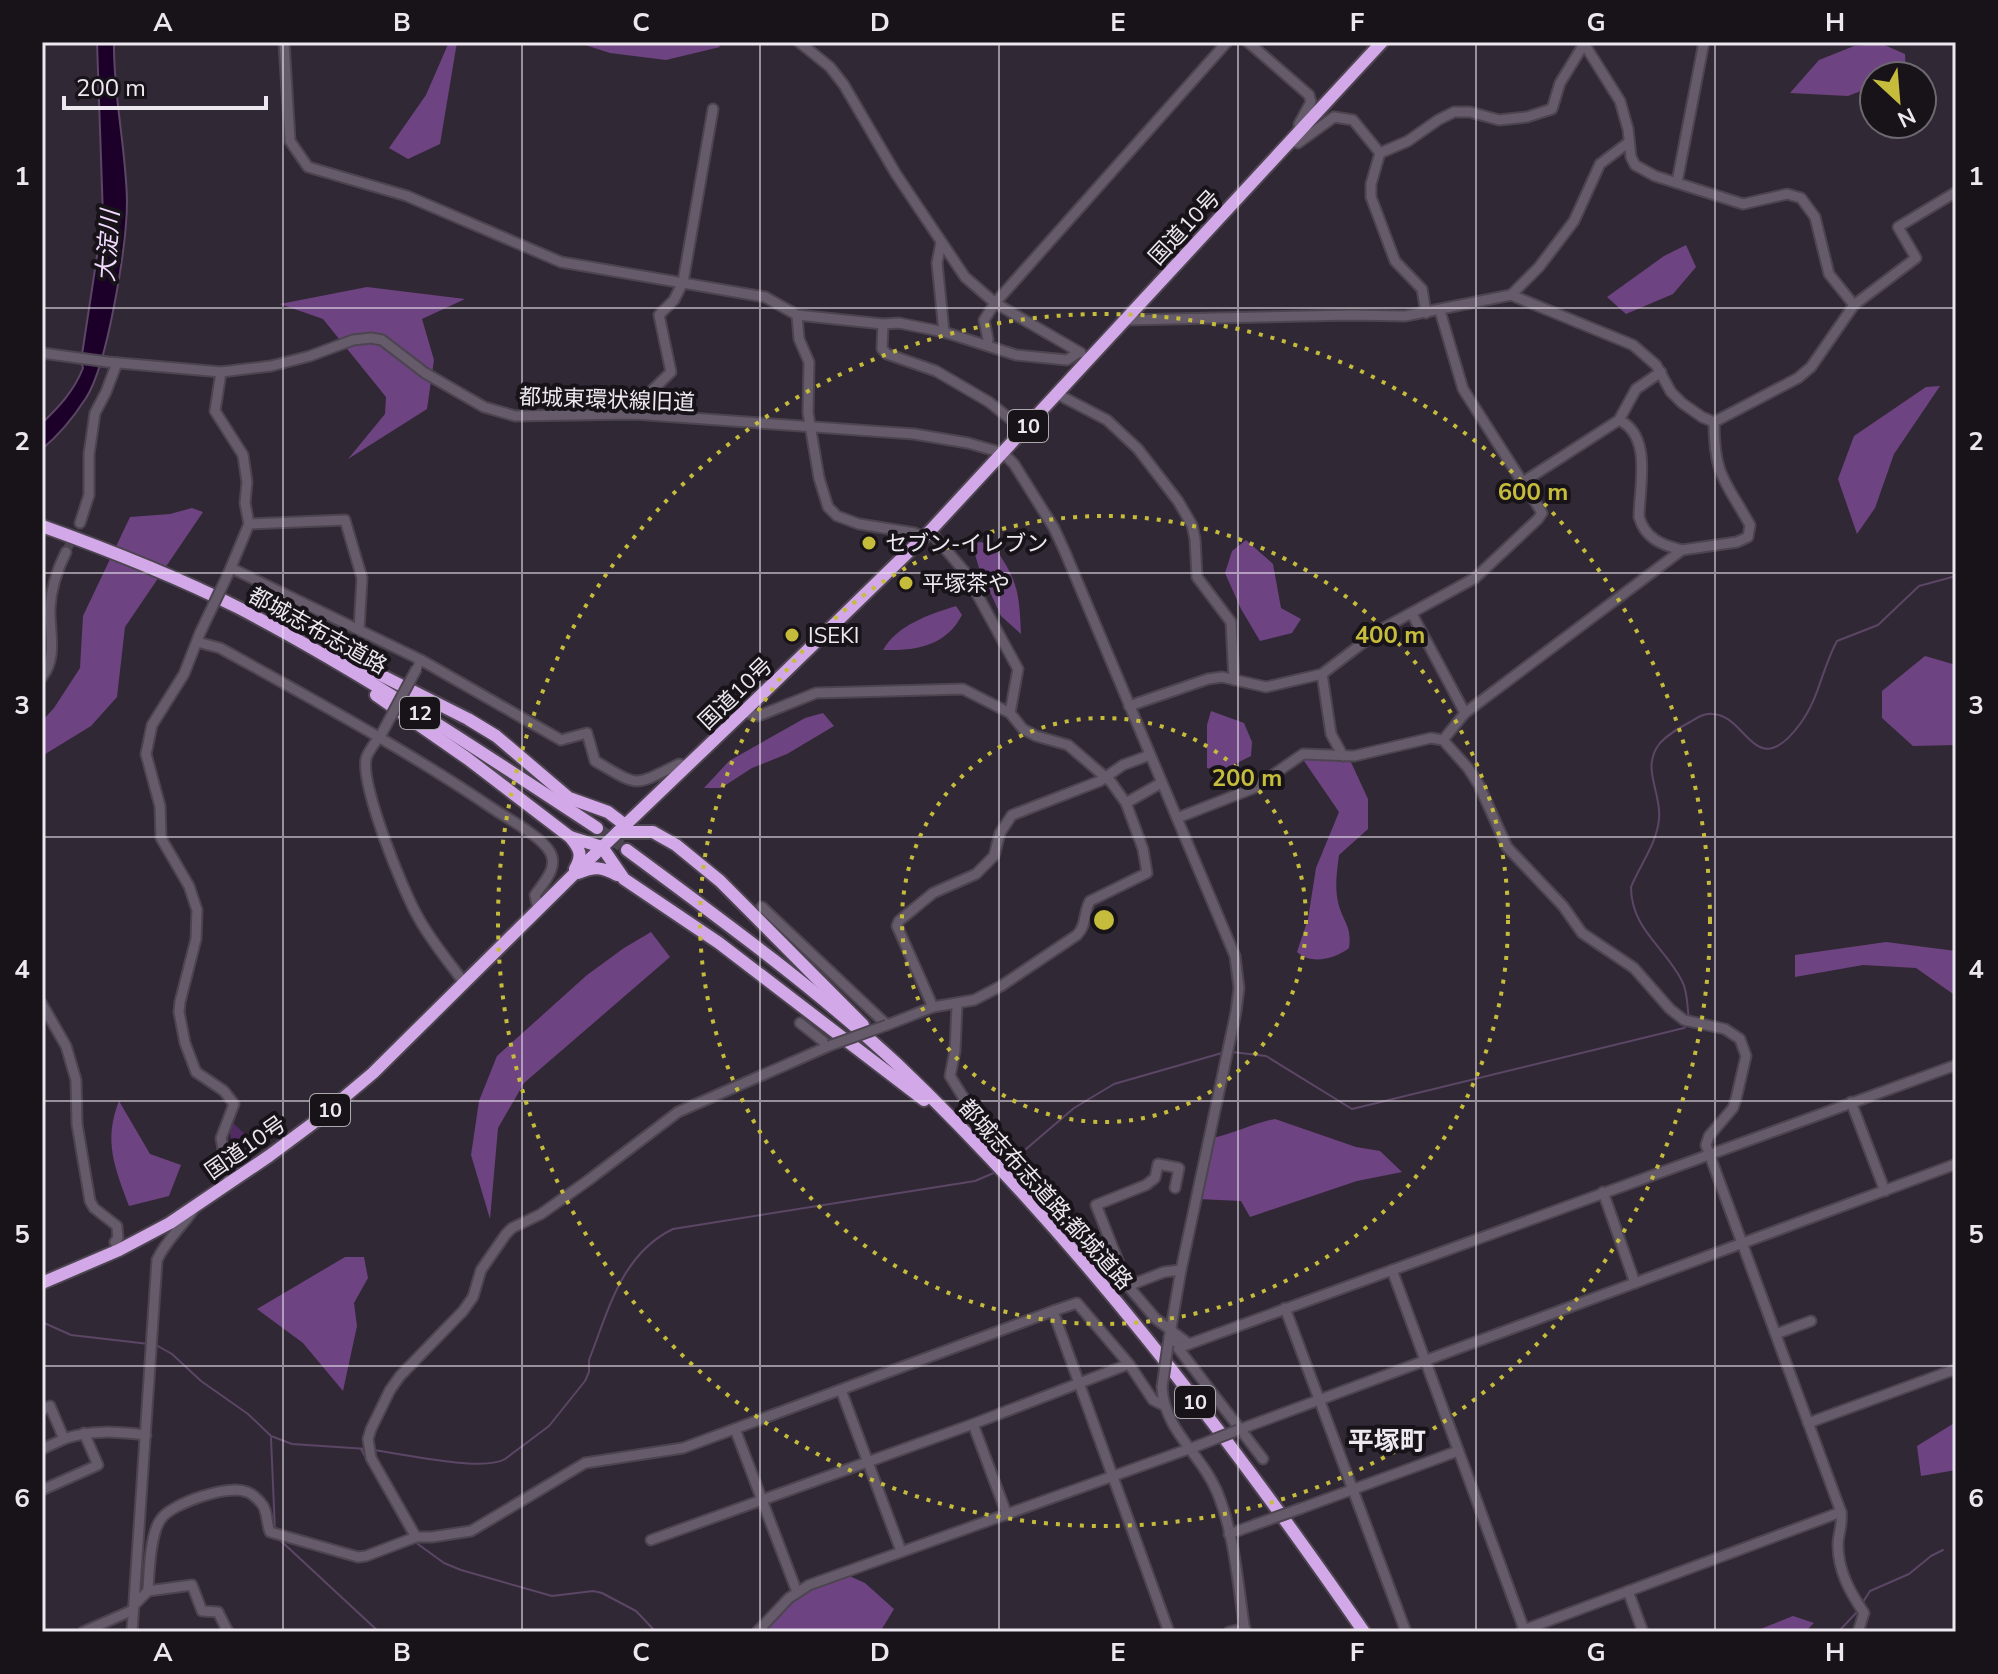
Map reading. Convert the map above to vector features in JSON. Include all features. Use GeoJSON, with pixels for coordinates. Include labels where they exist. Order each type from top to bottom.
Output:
{"type":"FeatureCollection","features":[{"type":"Feature","properties":{"kind":"highway","name":"国道10号"},"geometry":{"type":"LineString","coordinates":[[42,1283],[119,1250],[195,1207],[347,1096],[926,534],[1057,394],[1084,354],[1126,320],[1378,43]]}},
{"type":"Feature","properties":{"kind":"highway","name":"都城志布志道路"},"geometry":{"type":"LineString","coordinates":[[42,526],[175,578],[237,607],[381,689],[597,828]]}},
{"type":"Feature","properties":{"kind":"highway"},"geometry":{"type":"LineString","coordinates":[[237,607],[324,646],[468,719],[496,736],[569,798],[608,812],[622,829],[659,834]]}},
{"type":"Feature","properties":{"kind":"highway"},"geometry":{"type":"LineString","coordinates":[[237,607],[365,687],[468,759],[570,837],[580,851],[580,859],[572,876]]}},
{"type":"Feature","properties":{"kind":"highway"},"geometry":{"type":"LineString","coordinates":[[658,795],[648,810],[647,818],[659,834],[720,881],[928,1090],[948,1114]]}},
{"type":"Feature","properties":{"kind":"highway"},"geometry":{"type":"LineString","coordinates":[[594,808],[642,810]]}},
{"type":"Feature","properties":{"kind":"highway"},"geometry":{"type":"LineString","coordinates":[[570,837],[602,847],[624,879]]}},
{"type":"Feature","properties":{"kind":"highway","name":"都城志布志道路;都城道路"},"geometry":{"type":"LineString","coordinates":[[627,850],[771,958],[833,1009],[948,1114],[985,1153],[1152,1346],[1364,1632]]}},
{"type":"Feature","properties":{"kind":"highway"},"geometry":{"type":"LineString","coordinates":[[572,876],[592,867],[602,867],[624,879],[719,943],[917,1094],[985,1153]]}},
{"type":"Feature","properties":{"kind":"street"},"geometry":{"type":"LineString","coordinates":[[284,42],[290,141],[308,167],[407,196],[561,262],[765,297],[797,315],[899,323],[944,332],[1016,355],[1067,360],[1084,354]]}},
{"type":"Feature","properties":{"kind":"street"},"geometry":{"type":"LineString","coordinates":[[799,42],[830,67],[844,85],[965,277],[995,303],[1084,354]]}},
{"type":"Feature","properties":{"kind":"street"},"geometry":{"type":"LineString","coordinates":[[987,345],[984,320],[995,303],[1227,42]]}},
{"type":"Feature","properties":{"kind":"street"},"geometry":{"type":"LineString","coordinates":[[1248,42],[1309,95],[1311,102],[1295,136],[1298,143],[1334,117],[1353,120],[1380,153]]}},
{"type":"Feature","properties":{"kind":"street"},"geometry":{"type":"LineString","coordinates":[[1677,182],[1704,42]]}},
{"type":"Feature","properties":{"kind":"street"},"geometry":{"type":"LineString","coordinates":[[1380,153],[1408,141],[1454,112],[1470,112],[1499,120],[1527,117],[1552,109],[1560,83],[1584,43],[1620,101],[1635,165],[1655,176],[1743,204],[1787,194],[1801,198],[1815,217],[1829,274],[1854,305]]}},
{"type":"Feature","properties":{"kind":"street"},"geometry":{"type":"LineString","coordinates":[[634,414],[638,404],[671,372],[659,315],[674,300],[683,282],[713,109]]}},
{"type":"Feature","properties":{"kind":"street"},"geometry":{"type":"LineString","coordinates":[[1126,320],[1405,316],[1511,295],[1539,267],[1574,221],[1600,164],[1629,142]]}},
{"type":"Feature","properties":{"kind":"street"},"geometry":{"type":"LineString","coordinates":[[1380,153],[1371,184],[1371,197],[1395,261],[1422,289],[1426,313]]}},
{"type":"Feature","properties":{"kind":"street"},"geometry":{"type":"LineString","coordinates":[[1714,422],[1798,378],[1811,367],[1854,305],[1916,258],[1898,227],[1956,192]]}},
{"type":"Feature","properties":{"kind":"street"},"geometry":{"type":"LineString","coordinates":[[941,243],[937,263],[944,332]]}},
{"type":"Feature","properties":{"kind":"street"},"geometry":{"type":"LineString","coordinates":[[1511,295],[1619,337],[1646,355],[1682,403],[1714,422]]}},
{"type":"Feature","properties":{"kind":"street"},"geometry":{"type":"LineString","coordinates":[[1129,706],[1195,681],[1222,677],[1266,687],[1322,674],[1380,630],[1475,578],[1538,519],[1542,513],[1463,389],[1440,311]]}},
{"type":"Feature","properties":{"kind":"street"},"geometry":{"type":"LineString","coordinates":[[797,315],[799,339],[809,362],[808,413],[828,507],[837,516],[859,524],[926,534],[965,572],[1018,669],[1010,713]]}},
{"type":"Feature","properties":{"kind":"street"},"geometry":{"type":"LineString","coordinates":[[883,324],[882,349],[887,354],[936,371],[989,402],[1024,430]]}},
{"type":"Feature","properties":{"kind":"street","name":"都城東環状線旧道"},"geometry":{"type":"LineString","coordinates":[[42,353],[113,363],[221,372],[271,366],[353,340],[371,338],[382,340],[425,373],[498,412],[515,416],[634,414],[914,434],[968,443],[1003,453]]}},
{"type":"Feature","properties":{"kind":"street"},"geometry":{"type":"LineString","coordinates":[[80,523],[89,495],[89,454],[95,413],[106,392],[113,363]]}},
{"type":"Feature","properties":{"kind":"street"},"geometry":{"type":"LineString","coordinates":[[221,372],[215,411],[243,455],[249,524],[184,674],[152,725],[146,754],[160,806],[161,838],[189,886],[197,910],[196,939],[179,1012],[190,1061],[196,1072],[224,1091],[234,1104],[221,1138],[229,1184]]}},
{"type":"Feature","properties":{"kind":"street"},"geometry":{"type":"LineString","coordinates":[[1523,482],[1619,420],[1636,389],[1661,372]]}},
{"type":"Feature","properties":{"kind":"street"},"geometry":{"type":"LineString","coordinates":[[1057,394],[1107,420],[1138,449],[1178,501],[1192,525],[1197,577],[1231,622],[1234,680]]}},
{"type":"Feature","properties":{"kind":"street"},"geometry":{"type":"LineString","coordinates":[[1619,420],[1629,427],[1640,450],[1641,525],[1656,541],[1682,550],[1744,541],[1751,531],[1720,476],[1713,452],[1714,422]]}},
{"type":"Feature","properties":{"kind":"street"},"geometry":{"type":"LineString","coordinates":[[1003,453],[1014,464],[1054,528],[1235,956],[1238,1000],[1181,1270],[1162,1387],[1163,1405],[1170,1424],[1194,1447],[1207,1470],[1229,1534],[1245,1630],[1229,1632]]}},
{"type":"Feature","properties":{"kind":"street"},"geometry":{"type":"LineString","coordinates":[[249,524],[345,520],[362,578],[359,630]]}},
{"type":"Feature","properties":{"kind":"street"},"geometry":{"type":"LineString","coordinates":[[1443,740],[1465,713],[1682,550]]}},
{"type":"Feature","properties":{"kind":"street"},"geometry":{"type":"LineString","coordinates":[[42,677],[50,662],[53,635],[50,605],[56,573],[66,552]]}},
{"type":"Feature","properties":{"kind":"street"},"geometry":{"type":"LineString","coordinates":[[230,570],[359,630],[561,740],[587,733],[595,761],[634,783],[679,764],[688,766]]}},
{"type":"Feature","properties":{"kind":"street"},"geometry":{"type":"LineString","coordinates":[[1412,614],[1465,713]]}},
{"type":"Feature","properties":{"kind":"street"},"geometry":{"type":"LineString","coordinates":[[199,637],[381,734],[545,846],[553,862],[551,873],[535,895],[538,909]]}},
{"type":"Feature","properties":{"kind":"street"},"geometry":{"type":"LineString","coordinates":[[419,664],[367,755],[365,769],[374,809],[413,908],[465,984]]}},
{"type":"Feature","properties":{"kind":"street"},"geometry":{"type":"LineString","coordinates":[[1322,674],[1331,734],[1343,756]]}},
{"type":"Feature","properties":{"kind":"street"},"geometry":{"type":"LineString","coordinates":[[411,1539],[371,1458],[368,1439],[390,1390],[463,1311],[473,1297],[481,1270],[512,1228],[541,1214],[678,1112],[829,1046],[933,1007],[974,1000],[1001,986],[1071,940],[1085,924],[1086,908],[1090,901],[1147,873],[1143,849],[1126,803],[1106,777],[1068,745],[1036,736],[1023,729],[1010,713],[963,689],[816,693],[758,716],[743,712]]}},
{"type":"Feature","properties":{"kind":"street"},"geometry":{"type":"LineString","coordinates":[[1177,818],[1254,788],[1303,754],[1354,756],[1431,738],[1443,740],[1479,785],[1501,836],[1515,856],[1563,906],[1582,933],[1634,968],[1670,1009],[1689,1020],[1735,1034],[1746,1052],[1733,1108],[1706,1140],[1708,1154],[1841,1512],[1843,1524],[1838,1544],[1845,1581],[1864,1613],[1858,1632]]}},
{"type":"Feature","properties":{"kind":"street"},"geometry":{"type":"LineString","coordinates":[[933,1007],[897,926],[899,921],[933,893],[976,874],[994,856],[1000,833],[1012,815],[1059,798],[1106,777],[1123,765],[1150,755]]}},
{"type":"Feature","properties":{"kind":"street"},"geometry":{"type":"LineString","coordinates":[[1126,803],[1161,783]]}},
{"type":"Feature","properties":{"kind":"street"},"geometry":{"type":"LineString","coordinates":[[762,907],[887,1025]]}},
{"type":"Feature","properties":{"kind":"street"},"geometry":{"type":"LineString","coordinates":[[42,1004],[66,1046],[73,1070],[77,1124],[90,1201],[94,1208],[117,1226],[118,1238],[115,1242],[119,1250]]}},
{"type":"Feature","properties":{"kind":"street"},"geometry":{"type":"LineString","coordinates":[[957,1005],[955,1051],[950,1076],[973,1113],[1014,1154]]}},
{"type":"Feature","properties":{"kind":"street"},"geometry":{"type":"LineString","coordinates":[[800,1023],[829,1046]]}},
{"type":"Feature","properties":{"kind":"street"},"geometry":{"type":"LineString","coordinates":[[1178,1348],[1956,1065]]}},
{"type":"Feature","properties":{"kind":"street"},"geometry":{"type":"LineString","coordinates":[[1851,1102],[1885,1191]]}},
{"type":"Feature","properties":{"kind":"street"},"geometry":{"type":"LineString","coordinates":[[1175,1188],[1179,1168],[1158,1164],[1155,1178],[1146,1185],[1096,1205],[1128,1286],[1263,1459]]}},
{"type":"Feature","properties":{"kind":"street"},"geometry":{"type":"LineString","coordinates":[[757,1632],[797,1592],[901,1551],[1113,1477],[1956,1164]]}},
{"type":"Feature","properties":{"kind":"street"},"geometry":{"type":"LineString","coordinates":[[1603,1192],[1635,1283]]}},
{"type":"Feature","properties":{"kind":"street"},"geometry":{"type":"LineString","coordinates":[[132,1632],[157,1260],[164,1244],[185,1223],[195,1207]]}},
{"type":"Feature","properties":{"kind":"street"},"geometry":{"type":"LineString","coordinates":[[1128,1286],[1164,1272],[1181,1270]]}},
{"type":"Feature","properties":{"kind":"street"},"geometry":{"type":"LineString","coordinates":[[1392,1270],[1522,1631],[1841,1512]]}},
{"type":"Feature","properties":{"kind":"street"},"geometry":{"type":"LineString","coordinates":[[83,1632],[134,1608],[148,1591],[159,1520],[169,1511],[201,1497],[233,1490],[247,1492],[261,1502],[275,1532],[358,1557],[411,1539],[471,1531],[595,1459],[671,1451],[1077,1303],[1129,1364],[1153,1400],[1163,1405]]}},
{"type":"Feature","properties":{"kind":"street"},"geometry":{"type":"LineString","coordinates":[[1285,1308],[1406,1632]]}},
{"type":"Feature","properties":{"kind":"street"},"geometry":{"type":"LineString","coordinates":[[1053,1311],[1169,1632]]}},
{"type":"Feature","properties":{"kind":"street"},"geometry":{"type":"LineString","coordinates":[[1776,1334],[1811,1321]]}},
{"type":"Feature","properties":{"kind":"street"},"geometry":{"type":"LineString","coordinates":[[1169,1337],[1189,1344]]}},
{"type":"Feature","properties":{"kind":"street"},"geometry":{"type":"LineString","coordinates":[[651,1540],[973,1424],[1129,1364]]}},
{"type":"Feature","properties":{"kind":"street"},"geometry":{"type":"LineString","coordinates":[[1808,1423],[1956,1369]]}},
{"type":"Feature","properties":{"kind":"street"},"geometry":{"type":"LineString","coordinates":[[841,1390],[901,1551]]}},
{"type":"Feature","properties":{"kind":"street"},"geometry":{"type":"LineString","coordinates":[[42,1410],[50,1406],[64,1439]]}},
{"type":"Feature","properties":{"kind":"street"},"geometry":{"type":"LineString","coordinates":[[973,1424],[1007,1515]]}},
{"type":"Feature","properties":{"kind":"street"},"geometry":{"type":"LineString","coordinates":[[735,1429],[797,1592]]}},
{"type":"Feature","properties":{"kind":"street"},"geometry":{"type":"LineString","coordinates":[[42,1449],[84,1433],[111,1431],[146,1435]]}},
{"type":"Feature","properties":{"kind":"street"},"geometry":{"type":"LineString","coordinates":[[42,1490],[98,1465],[84,1433]]}},
{"type":"Feature","properties":{"kind":"street"},"geometry":{"type":"LineString","coordinates":[[1229,1534],[1458,1451]]}},
{"type":"Feature","properties":{"kind":"street"},"geometry":{"type":"LineString","coordinates":[[148,1591],[192,1585],[202,1611],[218,1612],[228,1632]]}},
{"type":"Feature","properties":{"kind":"street"},"geometry":{"type":"LineString","coordinates":[[1628,1591],[1643,1632]]}},
{"type":"Feature","properties":{"kind":"shaded area"},"geometry":{"type":"Polygon","coordinates":[[[449,42],[457,42],[440,144],[408,159],[389,148],[426,95],[449,42]]]}},
{"type":"Feature","properties":{"kind":"shaded area"},"geometry":{"type":"Polygon","coordinates":[[[576,42],[717,42],[720,47],[666,60],[610,53],[576,42]]]}},
{"type":"Feature","properties":{"kind":"shaded area"},"geometry":{"type":"Polygon","coordinates":[[[1882,44],[1905,54],[1905,60],[1858,60],[1858,92],[1848,96],[1790,93],[1819,60],[1854,46],[1882,44]]]}},
{"type":"Feature","properties":{"kind":"shaded area"},"geometry":{"type":"Polygon","coordinates":[[[1686,245],[1696,267],[1673,294],[1626,314],[1607,297],[1664,256],[1686,245]]]}},
{"type":"Feature","properties":{"kind":"shaded area"},"geometry":{"type":"Polygon","coordinates":[[[367,287],[465,299],[422,319],[434,360],[427,409],[348,459],[385,414],[386,397],[323,319],[280,304],[367,287]]]}},
{"type":"Feature","properties":{"kind":"shaded area"},"geometry":{"type":"Polygon","coordinates":[[[1940,386],[1894,454],[1875,508],[1857,534],[1838,479],[1854,436],[1926,387],[1940,386]]]}},
{"type":"Feature","properties":{"kind":"shaded area"},"geometry":{"type":"Polygon","coordinates":[[[192,508],[203,512],[125,627],[117,697],[91,726],[42,756],[42,721],[80,668],[83,616],[130,517],[170,514],[192,508]]]}},
{"type":"Feature","properties":{"kind":"shaded area"},"geometry":{"type":"Polygon","coordinates":[[[1246,540],[1273,564],[1281,608],[1301,619],[1292,633],[1260,641],[1241,609],[1225,573],[1232,551],[1246,540]]]}},
{"type":"Feature","properties":{"kind":"shaded area"},"geometry":{"type":"Polygon","coordinates":[[[972,544],[993,545],[1008,568],[1018,596],[1021,634],[1001,616],[979,568],[972,544]]]}},
{"type":"Feature","properties":{"kind":"shaded area"},"geometry":{"type":"Polygon","coordinates":[[[956,606],[962,615],[948,634],[939,640],[918,648],[883,650],[905,627],[956,606]]]}},
{"type":"Feature","properties":{"kind":"shaded area"},"geometry":{"type":"Polygon","coordinates":[[[1925,656],[1956,665],[1956,745],[1913,746],[1882,718],[1882,691],[1925,656]]]}},
{"type":"Feature","properties":{"kind":"shaded area"},"geometry":{"type":"Polygon","coordinates":[[[1211,711],[1244,723],[1252,742],[1251,756],[1221,771],[1207,768],[1207,725],[1211,711]]]}},
{"type":"Feature","properties":{"kind":"shaded area"},"geometry":{"type":"Polygon","coordinates":[[[823,713],[834,726],[787,754],[752,768],[721,788],[704,788],[729,761],[805,718],[823,713]]]}},
{"type":"Feature","properties":{"kind":"shaded area"},"geometry":{"type":"Polygon","coordinates":[[[1302,758],[1350,760],[1368,799],[1368,829],[1339,855],[1338,861],[1337,893],[1348,930],[1349,948],[1323,959],[1309,958],[1297,952],[1308,919],[1316,868],[1339,812],[1302,758]]]}},
{"type":"Feature","properties":{"kind":"shaded area"},"geometry":{"type":"Polygon","coordinates":[[[651,932],[670,957],[524,1083],[498,1128],[490,1219],[471,1155],[479,1101],[497,1056],[587,975],[651,932]]]}},
{"type":"Feature","properties":{"kind":"shaded area"},"geometry":{"type":"Polygon","coordinates":[[[1886,942],[1956,951],[1956,996],[1916,968],[1863,965],[1795,977],[1795,955],[1886,942]]]}},
{"type":"Feature","properties":{"kind":"shaded area"},"geometry":{"type":"Polygon","coordinates":[[[119,1101],[150,1154],[181,1165],[169,1196],[129,1206],[115,1167],[111,1142],[119,1101]]]}},
{"type":"Feature","properties":{"kind":"shaded area"},"geometry":{"type":"Polygon","coordinates":[[[1275,1119],[1356,1147],[1380,1151],[1402,1172],[1357,1181],[1250,1217],[1241,1201],[1198,1199],[1212,1138],[1275,1119]]]}},
{"type":"Feature","properties":{"kind":"shaded area"},"geometry":{"type":"Polygon","coordinates":[[[233,1123],[261,1149],[251,1155],[233,1147],[230,1133],[233,1123]]]}},
{"type":"Feature","properties":{"kind":"shaded area"},"geometry":{"type":"Polygon","coordinates":[[[345,1257],[364,1257],[368,1278],[354,1303],[357,1326],[343,1391],[303,1343],[257,1309],[345,1257]]]}},
{"type":"Feature","properties":{"kind":"shaded area"},"geometry":{"type":"Polygon","coordinates":[[[1956,1422],[1956,1470],[1921,1476],[1917,1446],[1956,1422]]]}},
{"type":"Feature","properties":{"kind":"shaded area"},"geometry":{"type":"Polygon","coordinates":[[[847,1575],[865,1583],[894,1609],[880,1632],[760,1632],[796,1596],[847,1575]]]}},
{"type":"Feature","properties":{"kind":"shaded area"},"geometry":{"type":"Polygon","coordinates":[[[1793,1616],[1814,1623],[1805,1632],[1753,1632],[1793,1616]]]}},
{"type":"Feature","properties":{"kind":"water","name":"大淀川"},"geometry":{"type":"Polygon","coordinates":[[[97,42],[114,42],[127,201],[124,245],[109,332],[94,381],[71,418],[42,449],[42,423],[66,398],[83,368],[81,361],[103,217],[97,42]]]}},
{"type":"Feature","properties":{"kind":"waterway"},"geometry":{"type":"LineString","coordinates":[[1689,1019],[1682,981],[1643,926],[1632,902],[1631,887],[1658,828],[1658,799],[1652,771],[1654,752],[1670,734],[1709,714],[1724,717],[1762,748],[1772,748],[1785,741],[1806,714],[1837,641],[1878,625],[1919,586],[1956,576]]}},
{"type":"Feature","properties":{"kind":"waterway"},"geometry":{"type":"LineString","coordinates":[[1232,1052],[1266,1056],[1352,1109],[1687,1025]]}},
{"type":"Feature","properties":{"kind":"waterway"},"geometry":{"type":"LineString","coordinates":[[1005,1167],[1074,1108],[1114,1084],[1222,1053]]}},
{"type":"Feature","properties":{"kind":"waterway"},"geometry":{"type":"LineString","coordinates":[[374,1450],[462,1463],[495,1463],[505,1459],[549,1426],[585,1381],[589,1360],[619,1286],[641,1253],[673,1229],[975,1181],[996,1172]]}},
{"type":"Feature","properties":{"kind":"waterway"},"geometry":{"type":"LineString","coordinates":[[42,1322],[71,1335],[149,1344]]}},
{"type":"Feature","properties":{"kind":"waterway"},"geometry":{"type":"LineString","coordinates":[[156,1345],[172,1354],[201,1381],[248,1414],[271,1436],[292,1444],[367,1449]]}},
{"type":"Feature","properties":{"kind":"waterway"},"geometry":{"type":"LineString","coordinates":[[271,1438],[275,1531]]}},
{"type":"Feature","properties":{"kind":"waterway"},"geometry":{"type":"LineString","coordinates":[[361,1449],[408,1534]]}},
{"type":"Feature","properties":{"kind":"waterway"},"geometry":{"type":"LineString","coordinates":[[280,1540],[379,1632]]}},
{"type":"Feature","properties":{"kind":"waterway"},"geometry":{"type":"LineString","coordinates":[[415,1542],[444,1563],[461,1570],[552,1596],[593,1591],[602,1593],[636,1611],[656,1632]]}},
{"type":"Feature","properties":{"kind":"waterway"},"geometry":{"type":"LineString","coordinates":[[1863,1602],[1870,1591],[1909,1574],[1943,1550]]}},
{"type":"Feature","properties":{"kind":"waterway"},"geometry":{"type":"LineString","coordinates":[[1838,1632],[1858,1611]]}},
{"type":"Feature","properties":{"kind":"tunnel"},"geometry":{"type":"LineString","coordinates":[[66,552],[80,523]]}},
{"type":"Feature","properties":{"kind":"tunnel"},"geometry":{"type":"LineString","coordinates":[[597,828],[627,850]]}},
{"type":"Feature","properties":{"kind":"place","name":"セブン-イレブン"},"geometry":{"type":"Point","coordinates":[869,543]}},
{"type":"Feature","properties":{"kind":"place","name":"平塚茶や"},"geometry":{"type":"Point","coordinates":[906,583]}},
{"type":"Feature","properties":{"kind":"place","name":"ISEKI"},"geometry":{"type":"Point","coordinates":[792,635]}},
{"type":"Feature","properties":{"kind":"district","name":"平塚町"},"geometry":{"type":"Point","coordinates":[1387,1441]}}]}
